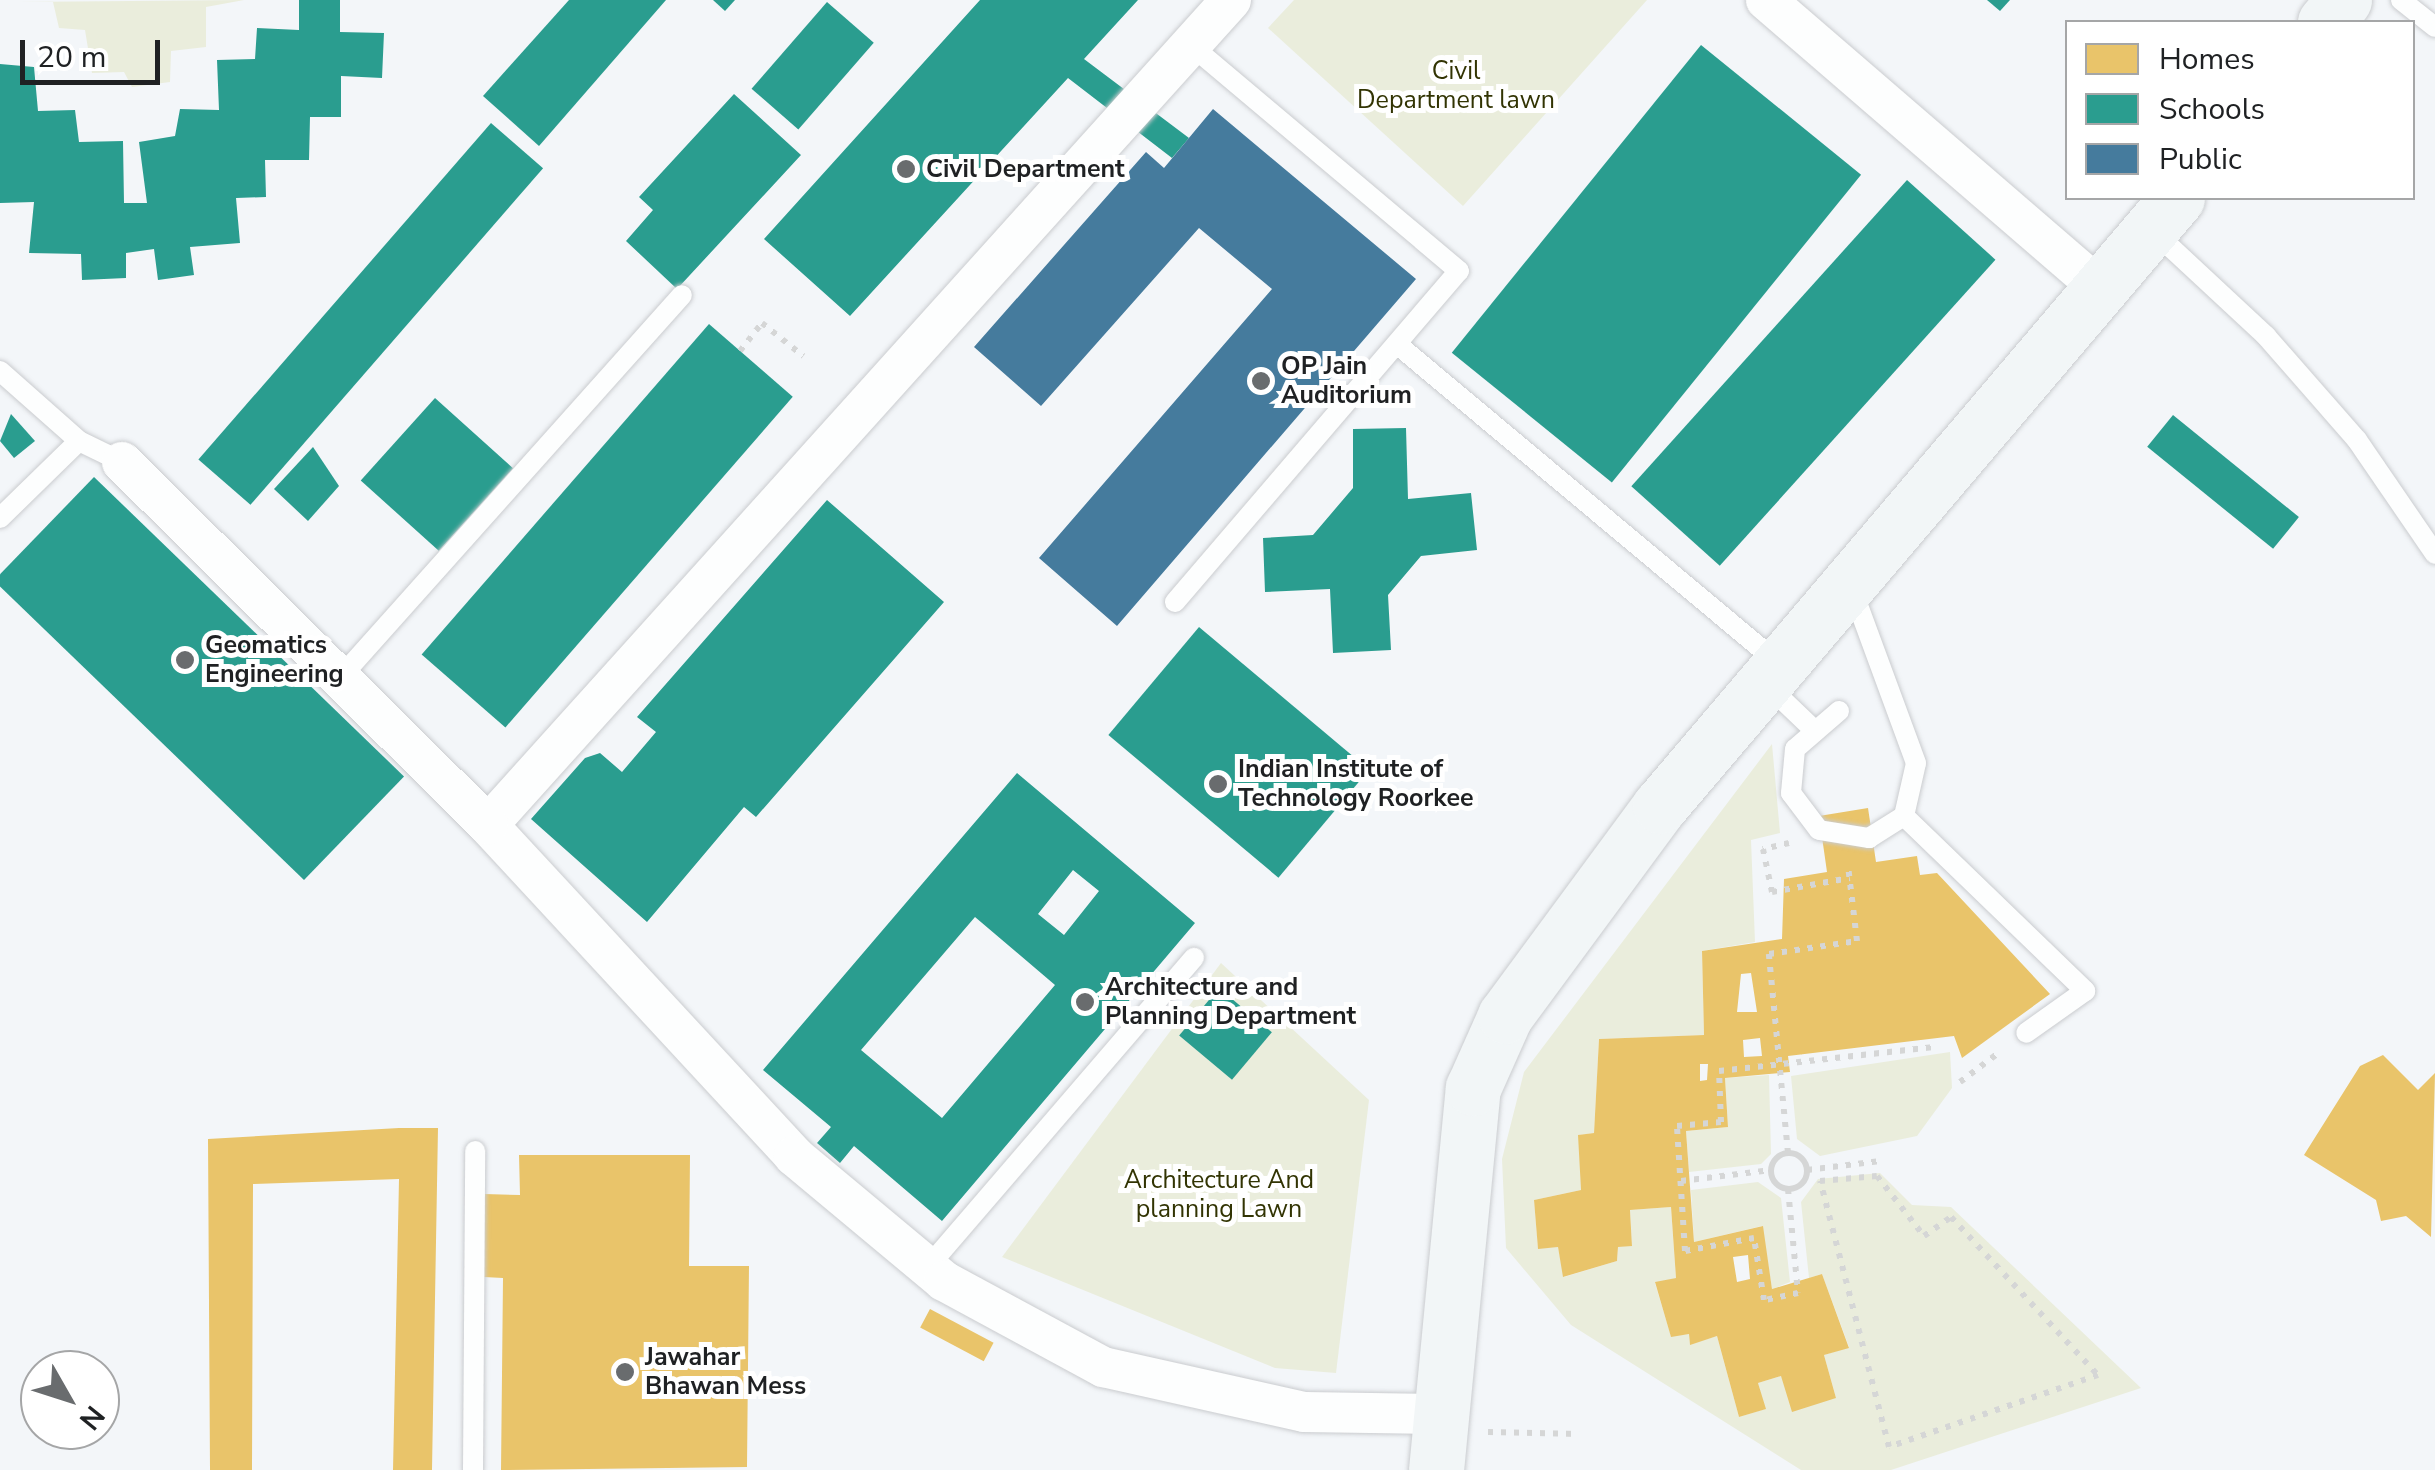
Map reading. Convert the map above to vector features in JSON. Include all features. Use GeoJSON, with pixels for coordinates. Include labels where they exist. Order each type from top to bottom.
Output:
{"type":"FeatureCollection","features":[{"type":"Feature","properties":{"kind":"street"},"geometry":{"type":"LineString","coordinates":[[488,825],[1230,0]]}},
{"type":"Feature","properties":{"kind":"street"},"geometry":{"type":"LineString","coordinates":[[1766,0],[2100,288]]}},
{"type":"Feature","properties":{"kind":"street"},"geometry":{"type":"LineString","coordinates":[[2327,20],[2344,0]]}},
{"type":"Feature","properties":{"kind":"street"},"geometry":{"type":"LineString","coordinates":[[1436,1470],[1457,1423],[1484,1052],[1550,946],[1772,673],[2164,213]]}},
{"type":"Feature","properties":{"kind":"street"},"geometry":{"type":"LineString","coordinates":[[122,462],[488,825],[794,1156],[928,1267],[1102,1368],[1304,1412],[1457,1423]]}},
{"type":"Feature","properties":{"kind":"lane"},"geometry":{"type":"LineString","coordinates":[[2401,0],[2435,26]]}},
{"type":"Feature","properties":{"kind":"lane"},"geometry":{"type":"LineString","coordinates":[[1175,602],[1459,272],[1189,44]]}},
{"type":"Feature","properties":{"kind":"lane"},"geometry":{"type":"LineString","coordinates":[[2164,213],[2357,440],[2435,554]]}},
{"type":"Feature","properties":{"kind":"lane"},"geometry":{"type":"LineString","coordinates":[[338,680],[682,295]]}},
{"type":"Feature","properties":{"kind":"lane"},"geometry":{"type":"LineString","coordinates":[[1398,344],[1772,673],[1812,728]]}},
{"type":"Feature","properties":{"kind":"lane"},"geometry":{"type":"LineString","coordinates":[[0,371],[79,441],[122,462]]}},
{"type":"Feature","properties":{"kind":"lane"},"geometry":{"type":"LineString","coordinates":[[0,518],[79,441]]}},
{"type":"Feature","properties":{"kind":"lane"},"geometry":{"type":"LineString","coordinates":[[1839,711],[1812,728],[1795,749],[1792,793],[1819,830],[1845,840],[1869,838],[1904,816],[1916,763],[1850,582]]}},
{"type":"Feature","properties":{"kind":"lane"},"geometry":{"type":"LineString","coordinates":[[1904,816],[2085,991],[2026,1032]]}},
{"type":"Feature","properties":{"kind":"lane"},"geometry":{"type":"LineString","coordinates":[[928,1267],[1194,958]]}},
{"type":"Feature","properties":{"kind":"lane"},"geometry":{"type":"LineString","coordinates":[[473,1470],[476,1151]]}},
{"type":"Feature","properties":{"kind":"path"},"geometry":{"type":"LineString","coordinates":[[740,350],[762,323],[802,356]]}},
{"type":"Feature","properties":{"kind":"path"},"geometry":{"type":"LineString","coordinates":[[1807,1170],[1788,1153],[1769,954],[1857,941],[1845,840]]}},
{"type":"Feature","properties":{"kind":"path"},"geometry":{"type":"LineString","coordinates":[[1796,842],[1763,849],[1772,892],[1850,878]]}},
{"type":"Feature","properties":{"kind":"path"},"geometry":{"type":"LineString","coordinates":[[1960,1082],[2026,1032]]}},
{"type":"Feature","properties":{"kind":"path"},"geometry":{"type":"LineString","coordinates":[[1771,1170],[1788,1189],[1798,1293],[1764,1300],[1754,1238],[1686,1252],[1678,1126],[1721,1122],[1718,1071],[1932,1047]]}},
{"type":"Feature","properties":{"kind":"path"},"geometry":{"type":"LineString","coordinates":[[1681,1181],[1771,1170],[1788,1153]]}},
{"type":"Feature","properties":{"kind":"path"},"geometry":{"type":"LineString","coordinates":[[1788,1189],[1807,1170],[1880,1161]]}},
{"type":"Feature","properties":{"kind":"path"},"geometry":{"type":"LineString","coordinates":[[1828,1167],[1829,1180]]}},
{"type":"Feature","properties":{"kind":"path"},"geometry":{"type":"LineString","coordinates":[[1877,1176],[1924,1236],[1950,1218],[2098,1375],[1889,1446],[1820,1181],[1829,1180],[1877,1176]]}},
{"type":"Feature","properties":{"kind":"path"},"geometry":{"type":"LineString","coordinates":[[1457,1423],[1579,1434]]}},
{"type":"Feature","properties":{"kind":"green space"},"geometry":{"type":"Polygon","coordinates":[[[244,0],[206,7],[206,47],[171,51],[170,82],[132,87],[124,72],[92,73],[85,30],[59,28],[53,2],[17,2],[244,0]]]}},
{"type":"Feature","properties":{"kind":"green space","name":"Civil Department lawn"},"geometry":{"type":"Polygon","coordinates":[[[1294,0],[1647,0],[1463,206],[1268,28],[1294,0]]]}},
{"type":"Feature","properties":{"kind":"green space"},"geometry":{"type":"Polygon","coordinates":[[[1772,744],[1780,833],[1751,840],[1755,942],[1702,951],[1704,1035],[1599,1039],[1594,1133],[1579,1135],[1581,1190],[1534,1200],[1538,1248],[1558,1247],[1564,1277],[1617,1261],[1618,1247],[1632,1245],[1630,1210],[1671,1207],[1676,1278],[1655,1283],[1671,1336],[1689,1334],[1690,1344],[1717,1336],[1739,1417],[1765,1409],[1758,1383],[1781,1376],[1836,1398],[1824,1355],[1849,1347],[1822,1274],[1809,1278],[1801,1202],[1818,1179],[1880,1173],[1912,1205],[1951,1207],[2141,1388],[1891,1470],[1801,1470],[1571,1325],[1506,1248],[1502,1159],[1524,1072],[1772,744]]]}},
{"type":"Feature","properties":{"kind":"green space","name":"Architecture And planning Lawn"},"geometry":{"type":"Polygon","coordinates":[[[1221,963],[1369,1100],[1336,1373],[1275,1368],[1002,1257],[1221,963]]]}},
{"type":"Feature","properties":{"kind":"green space"},"geometry":{"type":"Polygon","coordinates":[[[1950,1052],[1952,1088],[1917,1136],[1820,1156],[1797,1139],[1791,1076],[1950,1052]]]}},
{"type":"Feature","properties":{"kind":"green space"},"geometry":{"type":"Polygon","coordinates":[[[1769,1075],[1771,1154],[1761,1164],[1689,1172],[1686,1131],[1728,1127],[1725,1078],[1769,1075]]]}},
{"type":"Feature","properties":{"kind":"green space"},"geometry":{"type":"Polygon","coordinates":[[[1758,1182],[1781,1198],[1790,1282],[1772,1289],[1762,1226],[1694,1242],[1691,1190],[1758,1182]]]}},
{"type":"Feature","properties":{"kind":"building: Homes"},"geometry":{"type":"Polygon","coordinates":[[[1868,808],[1876,862],[1917,856],[1920,875],[1937,873],[2050,994],[1962,1058],[1954,1036],[1788,1056],[1790,1072],[1725,1078],[1728,1127],[1686,1131],[1694,1242],[1763,1226],[1772,1289],[1822,1274],[1849,1348],[1824,1355],[1836,1398],[1792,1412],[1781,1376],[1758,1383],[1766,1409],[1739,1417],[1717,1336],[1690,1345],[1689,1334],[1671,1337],[1655,1282],[1676,1278],[1671,1207],[1630,1210],[1632,1246],[1618,1247],[1617,1261],[1563,1277],[1558,1247],[1538,1249],[1534,1200],[1581,1190],[1578,1135],[1594,1133],[1599,1039],[1704,1035],[1702,951],[1782,939],[1784,879],[1827,872],[1819,816],[1868,808]],[[1751,973],[1741,974],[1737,1012],[1757,1012],[1751,973]],[[1760,1038],[1743,1040],[1744,1057],[1762,1056],[1760,1038]],[[1700,1064],[1700,1081],[1707,1080],[1708,1064],[1700,1064]],[[1748,1255],[1733,1257],[1737,1282],[1750,1279],[1748,1255]]]}},
{"type":"Feature","properties":{"kind":"building: Homes"},"geometry":{"type":"Polygon","coordinates":[[[2383,1055],[2418,1090],[2435,1073],[2431,1237],[2406,1216],[2381,1221],[2376,1200],[2304,1155],[2360,1066],[2383,1055]]]}},
{"type":"Feature","properties":{"kind":"building: Homes"},"geometry":{"type":"Polygon","coordinates":[[[438,1128],[432,1470],[393,1470],[399,1179],[253,1184],[252,1470],[210,1470],[208,1139],[438,1128]]]}},
{"type":"Feature","properties":{"kind":"building: Homes","name":"Jawahar Bhawan Mess"},"geometry":{"type":"Polygon","coordinates":[[[519,1155],[690,1155],[689,1266],[749,1266],[747,1467],[501,1470],[503,1278],[484,1277],[484,1194],[520,1195],[519,1155]]]}},
{"type":"Feature","properties":{"kind":"building: Homes"},"geometry":{"type":"Polygon","coordinates":[[[930,1309],[994,1343],[984,1361],[920,1328],[930,1309]]]}},
{"type":"Feature","properties":{"kind":"building: Schools"},"geometry":{"type":"Polygon","coordinates":[[[299,0],[340,0],[340,32],[384,33],[382,78],[341,76],[341,117],[310,117],[309,160],[265,160],[266,197],[236,198],[240,243],[190,247],[194,275],[158,280],[154,249],[126,253],[126,278],[82,280],[81,254],[29,253],[34,202],[0,203],[0,64],[34,67],[38,111],[75,110],[79,142],[123,141],[124,203],[147,203],[139,142],[175,136],[180,109],[219,110],[217,60],[255,59],[257,28],[299,30],[299,0]]]}},
{"type":"Feature","properties":{"kind":"building: Schools"},"geometry":{"type":"Polygon","coordinates":[[[569,0],[666,0],[539,146],[483,96],[569,0]]]}},
{"type":"Feature","properties":{"kind":"building: Schools"},"geometry":{"type":"Polygon","coordinates":[[[713,0],[735,0],[725,11],[713,0]]]}},
{"type":"Feature","properties":{"kind":"building: Schools","name":"Civil Department"},"geometry":{"type":"Polygon","coordinates":[[[980,0],[1138,0],[1084,59],[1189,138],[1172,158],[1068,78],[850,316],[764,239],[980,0]]]}},
{"type":"Feature","properties":{"kind":"building: Schools"},"geometry":{"type":"Polygon","coordinates":[[[1987,0],[2010,0],[2000,11],[1987,0]]]}},
{"type":"Feature","properties":{"kind":"building: Schools"},"geometry":{"type":"Polygon","coordinates":[[[827,2],[874,43],[798,129],[752,89],[827,2]]]}},
{"type":"Feature","properties":{"kind":"building: Schools"},"geometry":{"type":"Polygon","coordinates":[[[1701,45],[1861,175],[1612,482],[1452,353],[1701,45]]]}},
{"type":"Feature","properties":{"kind":"building: Schools"},"geometry":{"type":"Polygon","coordinates":[[[734,94],[801,155],[677,289],[626,241],[653,210],[639,197],[734,94]]]}},
{"type":"Feature","properties":{"kind":"building: Schools"},"geometry":{"type":"Polygon","coordinates":[[[491,123],[543,168],[250,505],[198,460],[491,123]]]}},
{"type":"Feature","properties":{"kind":"building: Schools"},"geometry":{"type":"Polygon","coordinates":[[[1907,180],[1995,260],[1720,566],[1631,486],[1907,180]]]}},
{"type":"Feature","properties":{"kind":"building: Schools"},"geometry":{"type":"Polygon","coordinates":[[[709,324],[793,397],[505,727],[422,655],[709,324]]]}},
{"type":"Feature","properties":{"kind":"building: Schools"},"geometry":{"type":"Polygon","coordinates":[[[435,398],[513,468],[439,551],[361,480],[435,398]]]}},
{"type":"Feature","properties":{"kind":"building: Schools"},"geometry":{"type":"Polygon","coordinates":[[[11,414],[35,441],[14,458],[0,441],[11,414]]]}},
{"type":"Feature","properties":{"kind":"building: Schools"},"geometry":{"type":"Polygon","coordinates":[[[2173,415],[2299,517],[2273,549],[2147,447],[2173,415]]]}},
{"type":"Feature","properties":{"kind":"building: Schools"},"geometry":{"type":"Polygon","coordinates":[[[1406,428],[1408,499],[1471,493],[1477,550],[1421,556],[1388,595],[1391,650],[1333,653],[1330,589],[1265,592],[1263,538],[1313,535],[1353,488],[1353,429],[1406,428]]]}},
{"type":"Feature","properties":{"kind":"building: Schools"},"geometry":{"type":"Polygon","coordinates":[[[313,447],[339,486],[308,521],[274,489],[313,447]]]}},
{"type":"Feature","properties":{"kind":"building: Schools","name":"Geomatics Engineering"},"geometry":{"type":"Polygon","coordinates":[[[94,477],[404,776],[304,880],[0,586],[0,574],[94,477]]]}},
{"type":"Feature","properties":{"kind":"building: Schools"},"geometry":{"type":"Polygon","coordinates":[[[827,500],[944,602],[756,817],[744,807],[647,922],[531,819],[585,758],[600,753],[622,772],[656,732],[637,717],[827,500]]]}},
{"type":"Feature","properties":{"kind":"building: Schools"},"geometry":{"type":"Polygon","coordinates":[[[1199,627],[1369,770],[1278,878],[1108,735],[1199,627]]]}},
{"type":"Feature","properties":{"kind":"building: Schools","name":"Architecture and Planning Department"},"geometry":{"type":"Polygon","coordinates":[[[1017,773],[1195,923],[942,1221],[854,1146],[840,1163],[817,1143],[831,1127],[763,1070],[1017,773]],[[1073,870],[1038,914],[1064,935],[1099,891],[1073,870]],[[975,917],[861,1050],[942,1118],[1055,985],[975,917]]]}},
{"type":"Feature","properties":{"kind":"building: Schools"},"geometry":{"type":"Polygon","coordinates":[[[1219,988],[1272,1032],[1232,1080],[1179,1035],[1219,988]]]}},
{"type":"Feature","properties":{"kind":"building: Public","name":"OP Jain Auditorium"},"geometry":{"type":"Polygon","coordinates":[[[1213,109],[1416,279],[1117,626],[1039,558],[1272,289],[1199,228],[1041,406],[974,347],[1146,152],[1164,168],[1213,109]]]}},
{"type":"Feature","properties":{"kind":"place","name":"Civil Department"},"geometry":{"type":"Point","coordinates":[906,169]}},
{"type":"Feature","properties":{"kind":"place","name":"OP Jain Auditorium"},"geometry":{"type":"Point","coordinates":[1261,381]}},
{"type":"Feature","properties":{"kind":"place","name":"Geomatics Engineering"},"geometry":{"type":"Point","coordinates":[185,660]}},
{"type":"Feature","properties":{"kind":"place","name":"Indian Institute of Technology Roorkee"},"geometry":{"type":"Point","coordinates":[1218,784]}},
{"type":"Feature","properties":{"kind":"place","name":"Architecture and Planning Department"},"geometry":{"type":"Point","coordinates":[1085,1002]}},
{"type":"Feature","properties":{"kind":"place","name":"Jawahar Bhawan Mess"},"geometry":{"type":"Point","coordinates":[625,1372]}}]}
